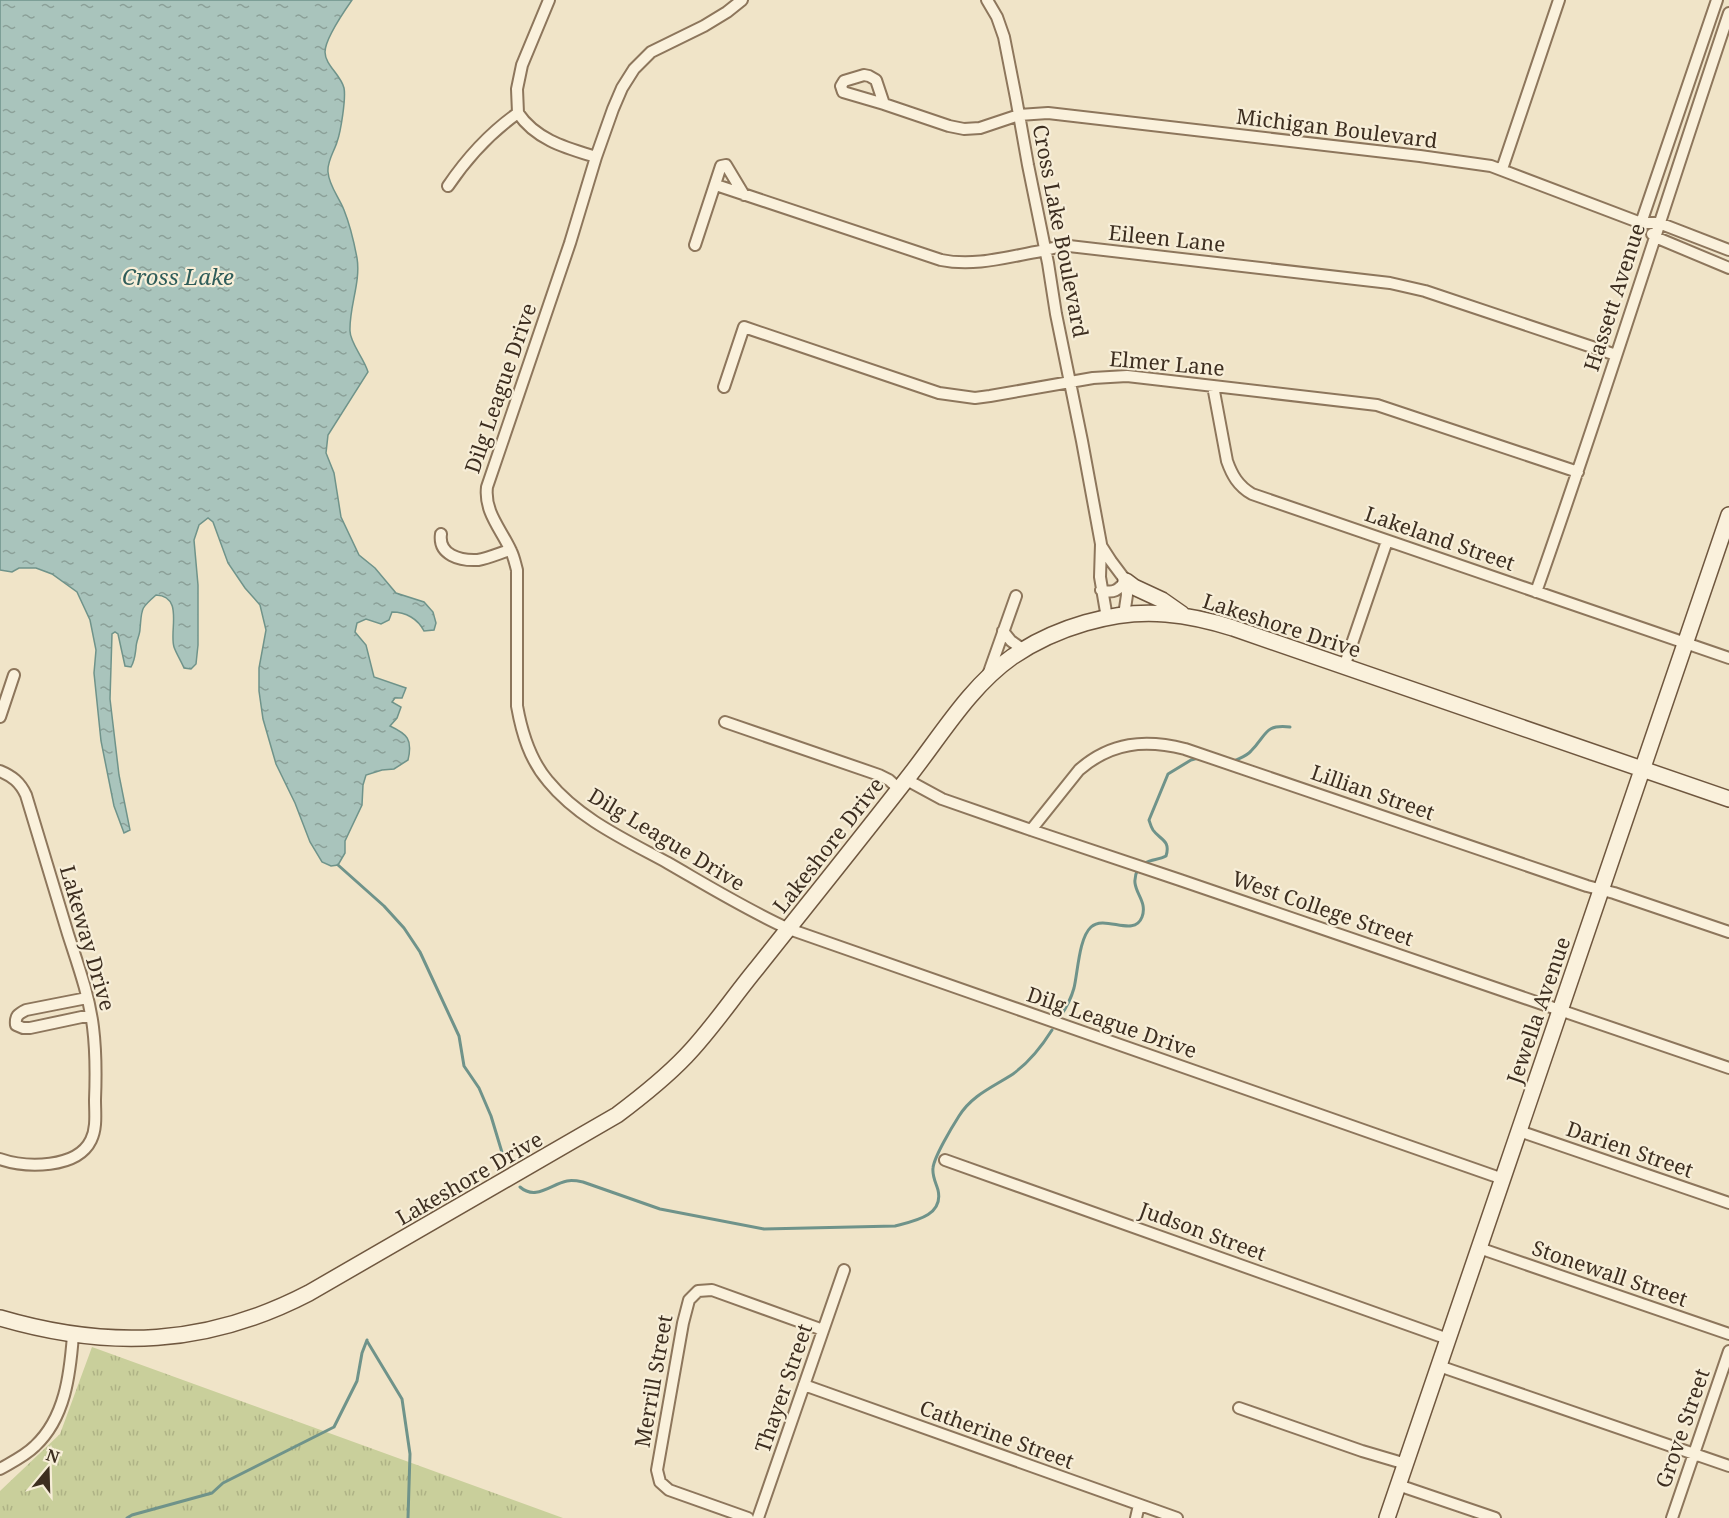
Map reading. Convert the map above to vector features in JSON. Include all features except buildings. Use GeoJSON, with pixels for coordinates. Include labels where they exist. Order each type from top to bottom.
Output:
{"type":"FeatureCollection","features":[{"type":"Feature","properties":{"kind":"main road","name":"Jewella Avenue"},"geometry":{"type":"LineString","coordinates":[[1387,1518],[1729,516]]}},
{"type":"Feature","properties":{"kind":"main road"},"geometry":{"type":"LineString","coordinates":[[1122,576],[1134,587],[1162,600],[1184,616]]}},
{"type":"Feature","properties":{"kind":"main road","name":"Lakeshore Drive"},"geometry":{"type":"LineString","coordinates":[[0,1318],[73,1335],[135,1339],[195,1333],[243,1321],[286,1305],[309,1293],[617,1115],[642,1096],[686,1056],[986,679],[1023,650],[1065,629],[1107,618],[1154,613],[1184,616],[1233,628],[1729,799]]}},
{"type":"Feature","properties":{"kind":"street"},"geometry":{"type":"LineString","coordinates":[[549,0],[522,65],[517,89],[518,113],[529,126],[552,142],[596,157]]}},
{"type":"Feature","properties":{"kind":"street","name":"Dilg League Drive"},"geometry":{"type":"LineString","coordinates":[[742,0],[704,26],[651,52],[627,78],[617,98],[596,157],[570,243],[487,487],[489,511],[510,550],[517,570],[517,706],[527,746],[536,764],[561,796],[592,820],[746,908],[789,929],[1503,1179]]}},
{"type":"Feature","properties":{"kind":"street","name":"Cross Lake Boulevard"},"geometry":{"type":"LineString","coordinates":[[987,0],[997,17],[1004,37],[1101,544],[1101,590],[1107,618]]}},
{"type":"Feature","properties":{"kind":"street"},"geometry":{"type":"LineString","coordinates":[[1502,169],[1558,0]]}},
{"type":"Feature","properties":{"kind":"street","name":"Hassett Avenue"},"geometry":{"type":"LineString","coordinates":[[1641,223],[1717,0]]}},
{"type":"Feature","properties":{"kind":"street","name":"Hassett Avenue"},"geometry":{"type":"LineString","coordinates":[[1536,592],[1578,472],[1729,14]]}},
{"type":"Feature","properties":{"kind":"street"},"geometry":{"type":"LineString","coordinates":[[1707,28],[1722,34]]}},
{"type":"Feature","properties":{"kind":"street","name":"Michigan Boulevard"},"geometry":{"type":"LineString","coordinates":[[884,104],[964,129],[980,128],[1019,115],[1048,113],[1420,156],[1502,169],[1641,223],[1659,223],[1729,250]]}},
{"type":"Feature","properties":{"kind":"street"},"geometry":{"type":"LineString","coordinates":[[448,186],[465,162],[502,124],[518,113]]}},
{"type":"Feature","properties":{"kind":"street"},"geometry":{"type":"LineString","coordinates":[[695,245],[721,166],[726,165],[744,195]]}},
{"type":"Feature","properties":{"kind":"street","name":"Eileen Lane"},"geometry":{"type":"LineString","coordinates":[[716,185],[954,263],[976,263],[1069,246],[1390,283],[1425,291],[1616,356]]}},
{"type":"Feature","properties":{"kind":"street","name":"Michigan Boulevard"},"geometry":{"type":"LineString","coordinates":[[1641,223],[1655,237],[1729,268]]}},
{"type":"Feature","properties":{"kind":"street","name":"Elmer Lane"},"geometry":{"type":"LineString","coordinates":[[724,387],[744,327],[939,393],[975,398],[1093,378],[1127,376],[1377,405],[1578,472]]}},
{"type":"Feature","properties":{"kind":"street","name":"Lakeland Street"},"geometry":{"type":"LineString","coordinates":[[1213,386],[1227,461],[1235,480],[1245,490],[1258,497],[1729,658]]}},
{"type":"Feature","properties":{"kind":"street"},"geometry":{"type":"LineString","coordinates":[[441,534],[442,547],[447,554],[460,559],[479,560],[510,550]]}},
{"type":"Feature","properties":{"kind":"street"},"geometry":{"type":"LineString","coordinates":[[1344,667],[1387,541]]}},
{"type":"Feature","properties":{"kind":"street","name":"Cross Lake Boulevard"},"geometry":{"type":"LineString","coordinates":[[1101,544],[1122,576]]}},
{"type":"Feature","properties":{"kind":"street"},"geometry":{"type":"LineString","coordinates":[[1100,577],[1122,576]]}},
{"type":"Feature","properties":{"kind":"street"},"geometry":{"type":"LineString","coordinates":[[1101,590],[1109,592],[1119,588],[1122,576]]}},
{"type":"Feature","properties":{"kind":"street"},"geometry":{"type":"LineString","coordinates":[[1122,576],[1127,595],[1124,615]]}},
{"type":"Feature","properties":{"kind":"street"},"geometry":{"type":"LineString","coordinates":[[986,679],[1016,596]]}},
{"type":"Feature","properties":{"kind":"street"},"geometry":{"type":"LineString","coordinates":[[1004,631],[1011,641],[1023,650]]}},
{"type":"Feature","properties":{"kind":"street"},"geometry":{"type":"LineString","coordinates":[[0,717],[14,675]]}},
{"type":"Feature","properties":{"kind":"street","name":"West College Street"},"geometry":{"type":"LineString","coordinates":[[725,722],[1031,830],[1729,1068]]}},
{"type":"Feature","properties":{"kind":"street","name":"Lillian Street"},"geometry":{"type":"LineString","coordinates":[[1031,830],[1088,761],[1103,752],[1120,747],[1155,743],[1185,749],[1729,932]]}},
{"type":"Feature","properties":{"kind":"street","name":"Lakeway Drive"},"geometry":{"type":"LineString","coordinates":[[0,771],[14,778],[26,795],[87,998],[96,1063],[95,1131],[87,1148],[71,1159],[25,1164],[0,1159]]}},
{"type":"Feature","properties":{"kind":"street"},"geometry":{"type":"LineString","coordinates":[[87,998],[26,1010],[17,1014],[16,1025],[30,1028],[91,1015]]}},
{"type":"Feature","properties":{"kind":"street","name":"Darien Street"},"geometry":{"type":"LineString","coordinates":[[1519,1131],[1729,1203]]}},
{"type":"Feature","properties":{"kind":"street","name":"Judson Street"},"geometry":{"type":"LineString","coordinates":[[945,1160],[1448,1339]]}},
{"type":"Feature","properties":{"kind":"street","name":"Stonewall Street"},"geometry":{"type":"LineString","coordinates":[[1479,1248],[1729,1334]]}},
{"type":"Feature","properties":{"kind":"street","name":"Thayer Street"},"geometry":{"type":"LineString","coordinates":[[758,1518],[844,1270]]}},
{"type":"Feature","properties":{"kind":"street","name":"Merrill Street"},"geometry":{"type":"LineString","coordinates":[[748,1518],[669,1490],[660,1482],[657,1470],[689,1300],[698,1291],[712,1290],[823,1330]]}},
{"type":"Feature","properties":{"kind":"street"},"geometry":{"type":"LineString","coordinates":[[0,1469],[34,1448],[53,1424],[64,1396],[71,1361],[73,1335]]}},
{"type":"Feature","properties":{"kind":"street","name":"Grove Street"},"geometry":{"type":"LineString","coordinates":[[1672,1518],[1729,1351]]}},
{"type":"Feature","properties":{"kind":"street"},"geometry":{"type":"LineString","coordinates":[[1439,1366],[1729,1466]]}},
{"type":"Feature","properties":{"kind":"street","name":"Catherine Street"},"geometry":{"type":"LineString","coordinates":[[804,1385],[1177,1518]]}},
{"type":"Feature","properties":{"kind":"street"},"geometry":{"type":"LineString","coordinates":[[1239,1408],[1406,1464]]}},
{"type":"Feature","properties":{"kind":"street"},"geometry":{"type":"LineString","coordinates":[[1398,1485],[1495,1518]]}},
{"type":"Feature","properties":{"kind":"street"},"geometry":{"type":"LineString","coordinates":[[1136,1518],[1140,1505]]}},
{"type":"Feature","properties":{"kind":"green space"},"geometry":{"type":"Polygon","coordinates":[[[92,1347],[563,1518],[0,1518],[0,1491],[60,1434],[92,1347]]]}},
{"type":"Feature","properties":{"kind":"water","name":"Cross Lake"},"geometry":{"type":"Polygon","coordinates":[[[0,0],[352,0],[332,32],[325,52],[344,88],[344,107],[340,130],[328,172],[332,187],[346,216],[356,252],[358,267],[350,331],[368,372],[328,435],[326,453],[334,473],[341,517],[359,555],[375,568],[396,593],[424,602],[433,612],[436,623],[434,630],[424,631],[411,617],[392,612],[389,620],[381,624],[366,619],[357,623],[355,632],[366,645],[374,677],[406,688],[402,698],[395,698],[392,702],[401,707],[397,718],[390,726],[407,738],[410,747],[408,760],[394,769],[366,775],[362,805],[345,841],[345,853],[338,865],[331,866],[322,862],[310,842],[295,803],[276,764],[263,719],[259,691],[259,668],[266,630],[260,605],[228,563],[213,522],[208,518],[199,525],[194,540],[198,585],[196,664],[191,669],[184,668],[176,652],[173,640],[173,608],[165,597],[156,595],[143,609],[135,658],[131,667],[125,666],[118,634],[115,632],[112,634],[110,699],[119,775],[130,830],[124,833],[114,806],[101,741],[94,673],[96,650],[90,620],[77,592],[52,574],[36,568],[19,568],[12,572],[0,570],[0,0]]]}},
{"type":"Feature","properties":{"kind":"waterway"},"geometry":{"type":"LineString","coordinates":[[1234,761],[1249,753],[1270,729],[1290,727]]}},
{"type":"Feature","properties":{"kind":"waterway"},"geometry":{"type":"LineString","coordinates":[[1145,863],[1166,856],[1166,843],[1153,830],[1149,820],[1168,774],[1198,758]]}},
{"type":"Feature","properties":{"kind":"waterway"},"geometry":{"type":"LineString","coordinates":[[338,865],[384,906],[404,928],[420,952],[459,1036],[464,1066],[479,1088],[491,1116],[504,1159]]}},
{"type":"Feature","properties":{"kind":"waterway"},"geometry":{"type":"LineString","coordinates":[[1060,1017],[1073,992],[1081,947],[1091,927],[1104,923],[1133,926],[1142,917],[1143,904],[1135,883],[1138,869]]}},
{"type":"Feature","properties":{"kind":"waterway"},"geometry":{"type":"LineString","coordinates":[[520,1187],[526,1191],[538,1192],[567,1181],[579,1181],[660,1209],[764,1229],[895,1226],[911,1222],[926,1216],[936,1206],[939,1199],[933,1174],[934,1163],[948,1134],[964,1109],[970,1102],[1024,1065],[1052,1030]]}},
{"type":"Feature","properties":{"kind":"waterway"},"geometry":{"type":"LineString","coordinates":[[127,1518],[212,1493],[223,1483],[334,1427],[357,1381],[367,1340]]}},
{"type":"Feature","properties":{"kind":"waterway"},"geometry":{"type":"LineString","coordinates":[[367,1341],[402,1399],[410,1454],[408,1518]]}}]}
